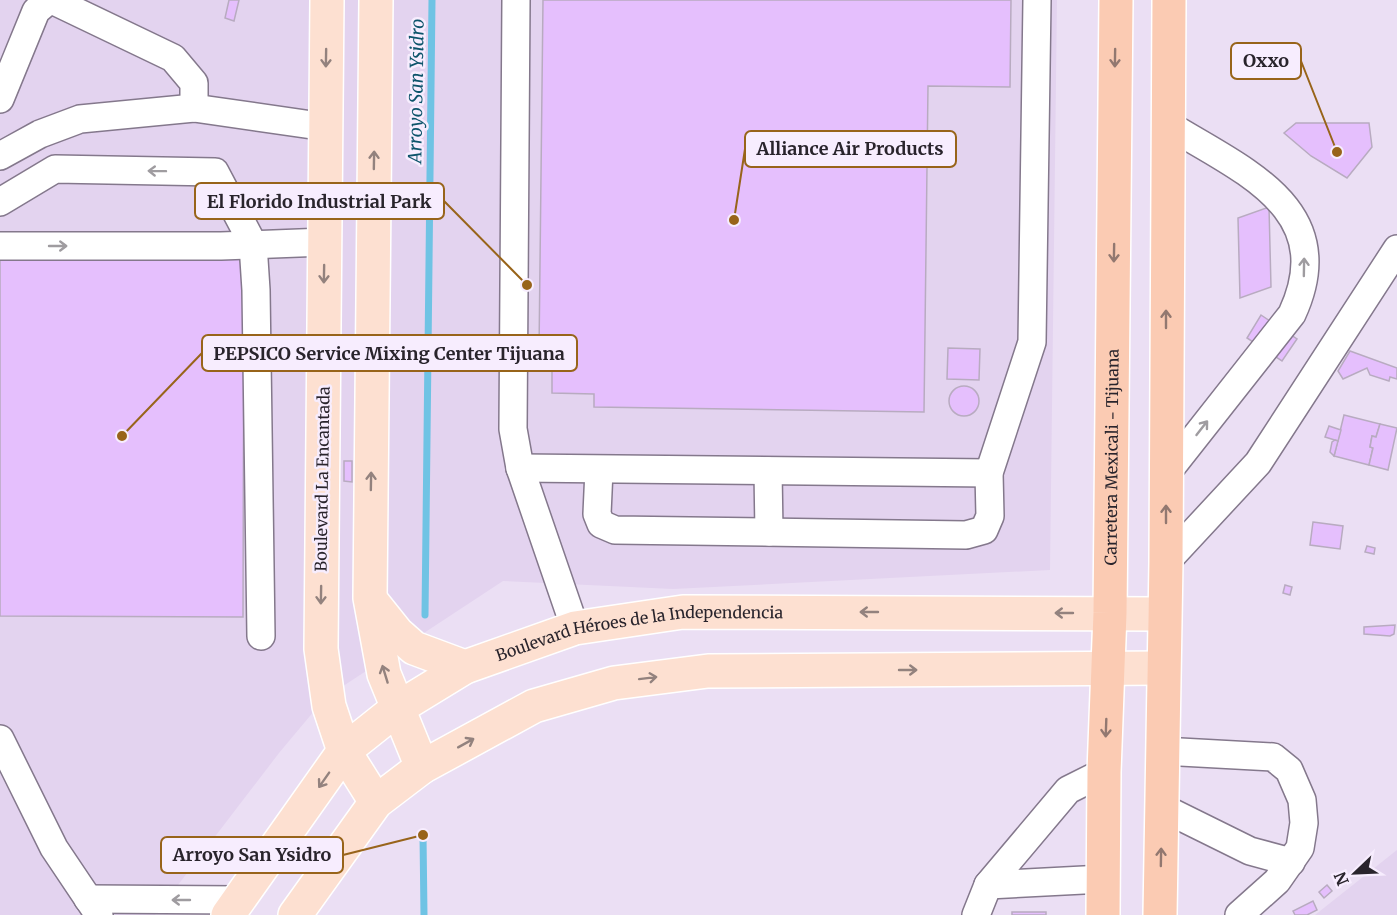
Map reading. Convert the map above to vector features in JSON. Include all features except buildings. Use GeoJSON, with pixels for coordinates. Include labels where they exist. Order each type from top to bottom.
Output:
{"type":"FeatureCollection","features":[{"type":"Feature","properties":{"kind":"highway","name":"Carretera Mexicali - Tijuana"},"geometry":{"type":"LineString","coordinates":[[1103,915],[1104,772],[1110,613],[1116,0]]}},
{"type":"Feature","properties":{"kind":"highway"},"geometry":{"type":"LineString","coordinates":[[1160,915],[1166,562],[1169,0]]}},
{"type":"Feature","properties":{"kind":"main road","name":"Boulevard La Encantada"},"geometry":{"type":"LineString","coordinates":[[327,0],[321,649],[329,706],[344,751],[376,802]]}},
{"type":"Feature","properties":{"kind":"main road"},"geometry":{"type":"LineString","coordinates":[[376,0],[370,598],[384,674],[422,767]]}},
{"type":"Feature","properties":{"kind":"main road"},"geometry":{"type":"LineString","coordinates":[[370,598],[397,633],[414,648],[465,667]]}},
{"type":"Feature","properties":{"kind":"main road","name":"Boulevard Héroes de la Independencia"},"geometry":{"type":"LineString","coordinates":[[234,907],[344,751],[398,708],[465,667],[575,628],[683,612],[1164,614]]}},
{"type":"Feature","properties":{"kind":"main road"},"geometry":{"type":"LineString","coordinates":[[295,915],[376,802],[422,767],[534,706],[614,682],[708,671],[1163,668]]}},
{"type":"Feature","properties":{"kind":"street"},"geometry":{"type":"LineString","coordinates":[[0,99],[36,11],[50,0],[172,58],[194,83],[194,108]]}},
{"type":"Feature","properties":{"kind":"street"},"geometry":{"type":"LineString","coordinates":[[516,0],[513,429],[520,468],[575,628]]}},
{"type":"Feature","properties":{"kind":"street"},"geometry":{"type":"LineString","coordinates":[[599,470],[597,514],[601,524],[615,530],[966,535],[984,530],[990,516],[989,473],[1032,342],[1037,0]]}},
{"type":"Feature","properties":{"kind":"street"},"geometry":{"type":"LineString","coordinates":[[0,156],[40,134],[80,119],[194,108],[326,127]]}},
{"type":"Feature","properties":{"kind":"street"},"geometry":{"type":"LineString","coordinates":[[1166,474],[1292,314],[1302,293],[1305,270],[1304,250],[1298,227],[1288,208],[1261,182],[1167,124]]}},
{"type":"Feature","properties":{"kind":"street"},"geometry":{"type":"LineString","coordinates":[[0,202],[55,169],[215,172],[253,244],[256,290],[261,636]]}},
{"type":"Feature","properties":{"kind":"street"},"geometry":{"type":"LineString","coordinates":[[0,246],[221,246],[325,242]]}},
{"type":"Feature","properties":{"kind":"street"},"geometry":{"type":"LineString","coordinates":[[1166,562],[1258,463],[1395,255]]}},
{"type":"Feature","properties":{"kind":"street"},"geometry":{"type":"LineString","coordinates":[[520,468],[989,473]]}},
{"type":"Feature","properties":{"kind":"street"},"geometry":{"type":"LineString","coordinates":[[768,471],[770,532]]}},
{"type":"Feature","properties":{"kind":"street"},"geometry":{"type":"LineString","coordinates":[[0,739],[54,848],[93,907],[234,907]]}},
{"type":"Feature","properties":{"kind":"street"},"geometry":{"type":"LineString","coordinates":[[1162,751],[1273,757],[1289,770],[1302,800],[1304,823],[1300,848],[1278,881],[1239,915]]}},
{"type":"Feature","properties":{"kind":"street"},"geometry":{"type":"LineString","coordinates":[[976,915],[988,885],[1068,790],[1104,772]]}},
{"type":"Feature","properties":{"kind":"street"},"geometry":{"type":"LineString","coordinates":[[1161,807],[1250,851],[1291,862]]}},
{"type":"Feature","properties":{"kind":"street"},"geometry":{"type":"LineString","coordinates":[[988,885],[1103,879]]}},
{"type":"Feature","properties":{"kind":"shaded area"},"geometry":{"type":"Polygon","coordinates":[[[0,0],[1057,0],[1050,570],[673,589],[503,581],[325,698],[279,753],[155,915],[0,915],[0,0]]]}},
{"type":"Feature","properties":{"kind":"shaded area"},"geometry":{"type":"Polygon","coordinates":[[[1397,850],[1397,915],[1315,915],[1397,850]]]}},
{"type":"Feature","properties":{"kind":"waterway","name":"Arroyo San Ysidro"},"geometry":{"type":"LineString","coordinates":[[425,615],[432,0]]}},
{"type":"Feature","properties":{"kind":"waterway","name":"Arroyo San Ysidro"},"geometry":{"type":"LineString","coordinates":[[423,835],[424,915]]}},
{"type":"Feature","properties":{"kind":"place","name":"Oxxo"},"geometry":{"type":"Point","coordinates":[1337,152]}},
{"type":"Feature","properties":{"kind":"place","name":"Alliance Air Products"},"geometry":{"type":"Point","coordinates":[734,220]}},
{"type":"Feature","properties":{"kind":"place","name":"El Florido Industrial Park"},"geometry":{"type":"Point","coordinates":[527,285]}},
{"type":"Feature","properties":{"kind":"place","name":"PEPSICO Service Mixing Center Tijuana"},"geometry":{"type":"Point","coordinates":[122,436]}},
{"type":"Feature","properties":{"kind":"place","name":"Arroyo San Ysidro"},"geometry":{"type":"Point","coordinates":[423,835]}}]}
